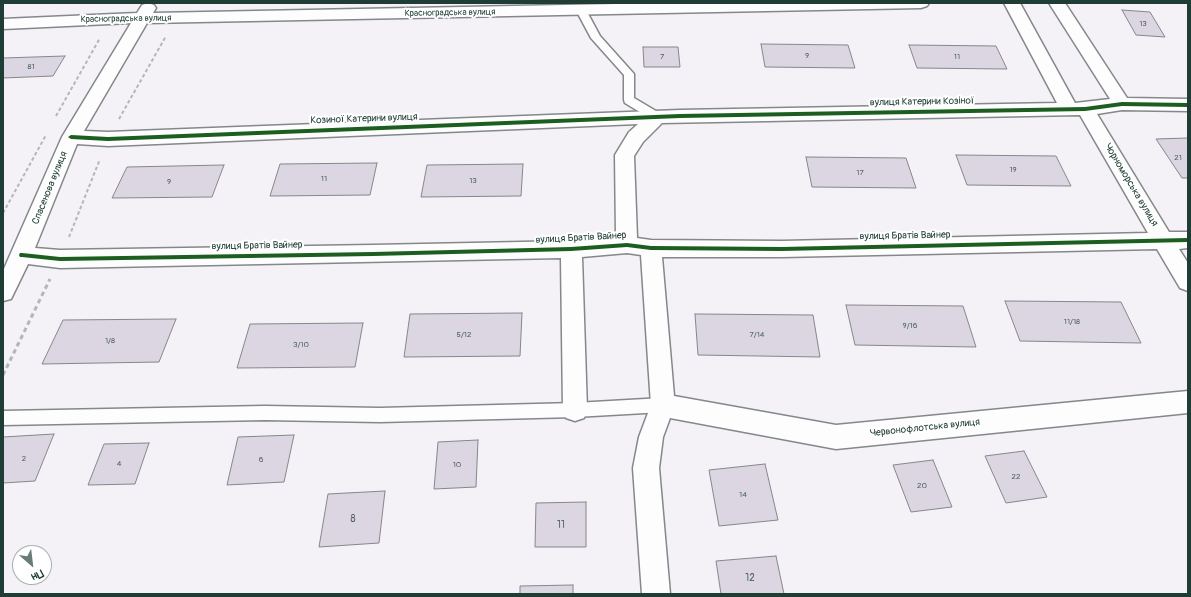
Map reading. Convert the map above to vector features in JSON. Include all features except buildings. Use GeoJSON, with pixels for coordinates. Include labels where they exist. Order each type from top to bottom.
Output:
{"type":"FeatureCollection","features":[{"type":"Feature","properties":{"kind":"street","name":"Красноградська вулиця"},"geometry":{"type":"LineString","coordinates":[[3,24],[146,10],[176,18],[921,3]]}},
{"type":"Feature","properties":{"kind":"street","name":"Чорноморська вулиця"},"geometry":{"type":"LineString","coordinates":[[1012,3],[1077,109],[1164,240],[1188,282]]}},
{"type":"Feature","properties":{"kind":"street"},"geometry":{"type":"LineString","coordinates":[[1057,3],[1122,104]]}},
{"type":"Feature","properties":{"kind":"street","name":"Спасенова вулиця"},"geometry":{"type":"LineString","coordinates":[[3,292],[22,256],[71,137],[146,10]]}},
{"type":"Feature","properties":{"kind":"street","name":"вулиця Катерини Козіної"},"geometry":{"type":"LineString","coordinates":[[657,117],[1077,109],[1122,104],[1188,105]]}},
{"type":"Feature","properties":{"kind":"street"},"geometry":{"type":"LineString","coordinates":[[627,245],[624,155],[636,137],[657,117]]}},
{"type":"Feature","properties":{"kind":"street","name":"Козиної Катерини вулиця"},"geometry":{"type":"LineString","coordinates":[[71,137],[108,139],[657,117]]}},
{"type":"Feature","properties":{"kind":"street","name":"вулиця Братів Вайнер"},"geometry":{"type":"LineString","coordinates":[[22,256],[60,259],[373,254],[571,249],[627,245],[651,248],[782,249],[1188,240]]}},
{"type":"Feature","properties":{"kind":"street"},"geometry":{"type":"LineString","coordinates":[[651,248],[663,405],[651,437],[646,468],[656,594]]}},
{"type":"Feature","properties":{"kind":"street"},"geometry":{"type":"LineString","coordinates":[[571,249],[575,410]]}},
{"type":"Feature","properties":{"kind":"street","name":"Червонофлотська вулиця"},"geometry":{"type":"LineString","coordinates":[[663,405],[836,437],[1188,402]]}},
{"type":"Feature","properties":{"kind":"lane"},"geometry":{"type":"LineString","coordinates":[[581,10],[596,38],[629,74],[629,100],[657,117]]}},
{"type":"Feature","properties":{"kind":"lane"},"geometry":{"type":"LineString","coordinates":[[3,418],[265,414],[380,416],[575,410],[663,405]]}},
{"type":"Feature","properties":{"kind":"path"},"geometry":{"type":"LineString","coordinates":[[3,375],[60,259],[108,139],[176,18]]}},
{"type":"Feature","properties":{"kind":"cycle path"},"geometry":{"type":"LineString","coordinates":[[71,137],[108,139],[680,116],[1085,109],[1122,104],[1188,105]]}},
{"type":"Feature","properties":{"kind":"cycle path"},"geometry":{"type":"LineString","coordinates":[[22,255],[60,259],[373,254],[571,249],[627,245],[651,248],[782,249],[1188,240]]}}]}
